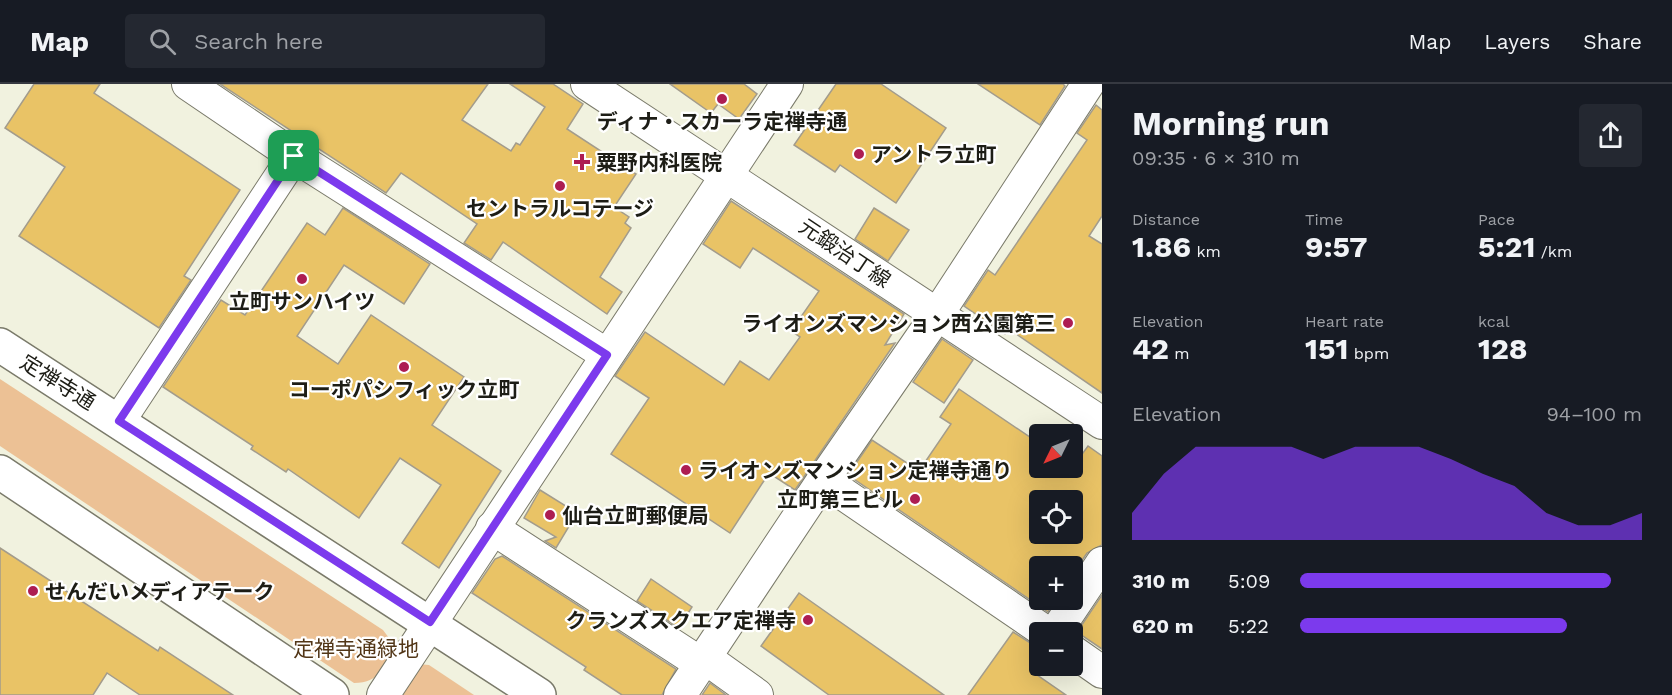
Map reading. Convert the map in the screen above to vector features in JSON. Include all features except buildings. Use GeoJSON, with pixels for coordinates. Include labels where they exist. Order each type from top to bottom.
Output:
{"type":"FeatureCollection","features":[{"type":"Feature","properties":{"kind":"street"},"geometry":{"type":"LineString","coordinates":[[188,84],[294,156],[607,355]]}},
{"type":"Feature","properties":{"kind":"street","name":"元鍛治丁線"},"geometry":{"type":"LineString","coordinates":[[587,84],[1102,423]]}},
{"type":"Feature","properties":{"kind":"street"},"geometry":{"type":"LineString","coordinates":[[383,695],[787,84]]}},
{"type":"Feature","properties":{"kind":"street"},"geometry":{"type":"LineString","coordinates":[[680,695],[823,480],[937,315],[1088,84]]}},
{"type":"Feature","properties":{"kind":"street"},"geometry":{"type":"LineString","coordinates":[[119,421],[294,156]]}},
{"type":"Feature","properties":{"kind":"street","name":"定禅寺通"},"geometry":{"type":"LineString","coordinates":[[0,345],[430,622],[539,695]]}},
{"type":"Feature","properties":{"kind":"street"},"geometry":{"type":"LineString","coordinates":[[0,472],[332,695]]}},
{"type":"Feature","properties":{"kind":"street"},"geometry":{"type":"LineString","coordinates":[[823,480],[1031,622]]}},
{"type":"Feature","properties":{"kind":"street"},"geometry":{"type":"LineString","coordinates":[[492,528],[757,695]]}},
{"type":"Feature","properties":{"kind":"street"},"geometry":{"type":"LineString","coordinates":[[1062,622],[1102,563]]}},
{"type":"Feature","properties":{"kind":"street"},"geometry":{"type":"LineString","coordinates":[[1083,659],[1102,672]]}},
{"type":"Feature","properties":{"kind":"green space","name":"定禅寺通緑地"},"geometry":{"type":"Polygon","coordinates":[[[0,379],[383,630],[392,642],[389,658],[382,671],[370,680],[354,683],[0,446],[0,379]]]}},
{"type":"Feature","properties":{"kind":"green space","name":"定禅寺通緑地"},"geometry":{"type":"Polygon","coordinates":[[[418,664],[429,665],[474,695],[394,695],[418,664]]]}},
{"type":"Feature","properties":{"kind":"place","name":"ディナ・スカーラ定禅寺通"},"geometry":{"type":"Point","coordinates":[722,99]}},
{"type":"Feature","properties":{"kind":"place","name":"アントラ立町"},"geometry":{"type":"Point","coordinates":[859,154]}},
{"type":"Feature","properties":{"kind":"place","name":"粟野内科医院"},"geometry":{"type":"Point","coordinates":[582,162]}},
{"type":"Feature","properties":{"kind":"place","name":"セントラルコテージ"},"geometry":{"type":"Point","coordinates":[560,186]}},
{"type":"Feature","properties":{"kind":"place","name":"立町サンハイツ"},"geometry":{"type":"Point","coordinates":[302,279]}},
{"type":"Feature","properties":{"kind":"place","name":"ライオンズマンション西公園第三"},"geometry":{"type":"Point","coordinates":[1068,323]}},
{"type":"Feature","properties":{"kind":"place","name":"コーポパシフィック立町"},"geometry":{"type":"Point","coordinates":[404,367]}},
{"type":"Feature","properties":{"kind":"place","name":"ライオンズマンション定禅寺通り"},"geometry":{"type":"Point","coordinates":[686,470]}},
{"type":"Feature","properties":{"kind":"place","name":"立町第三ビル"},"geometry":{"type":"Point","coordinates":[915,499]}},
{"type":"Feature","properties":{"kind":"place","name":"仙台立町郵便局"},"geometry":{"type":"Point","coordinates":[550,515]}},
{"type":"Feature","properties":{"kind":"place","name":"せんだいメディアテーク"},"geometry":{"type":"Point","coordinates":[33,591]}},
{"type":"Feature","properties":{"kind":"place","name":"クランズスクエア定禅寺"},"geometry":{"type":"Point","coordinates":[808,620]}},
{"type":"Feature","properties":{"kind":"route"},"geometry":{"type":"LineString","coordinates":[[294,156],[607,355],[430,622],[119,421],[294,156]]}}]}
